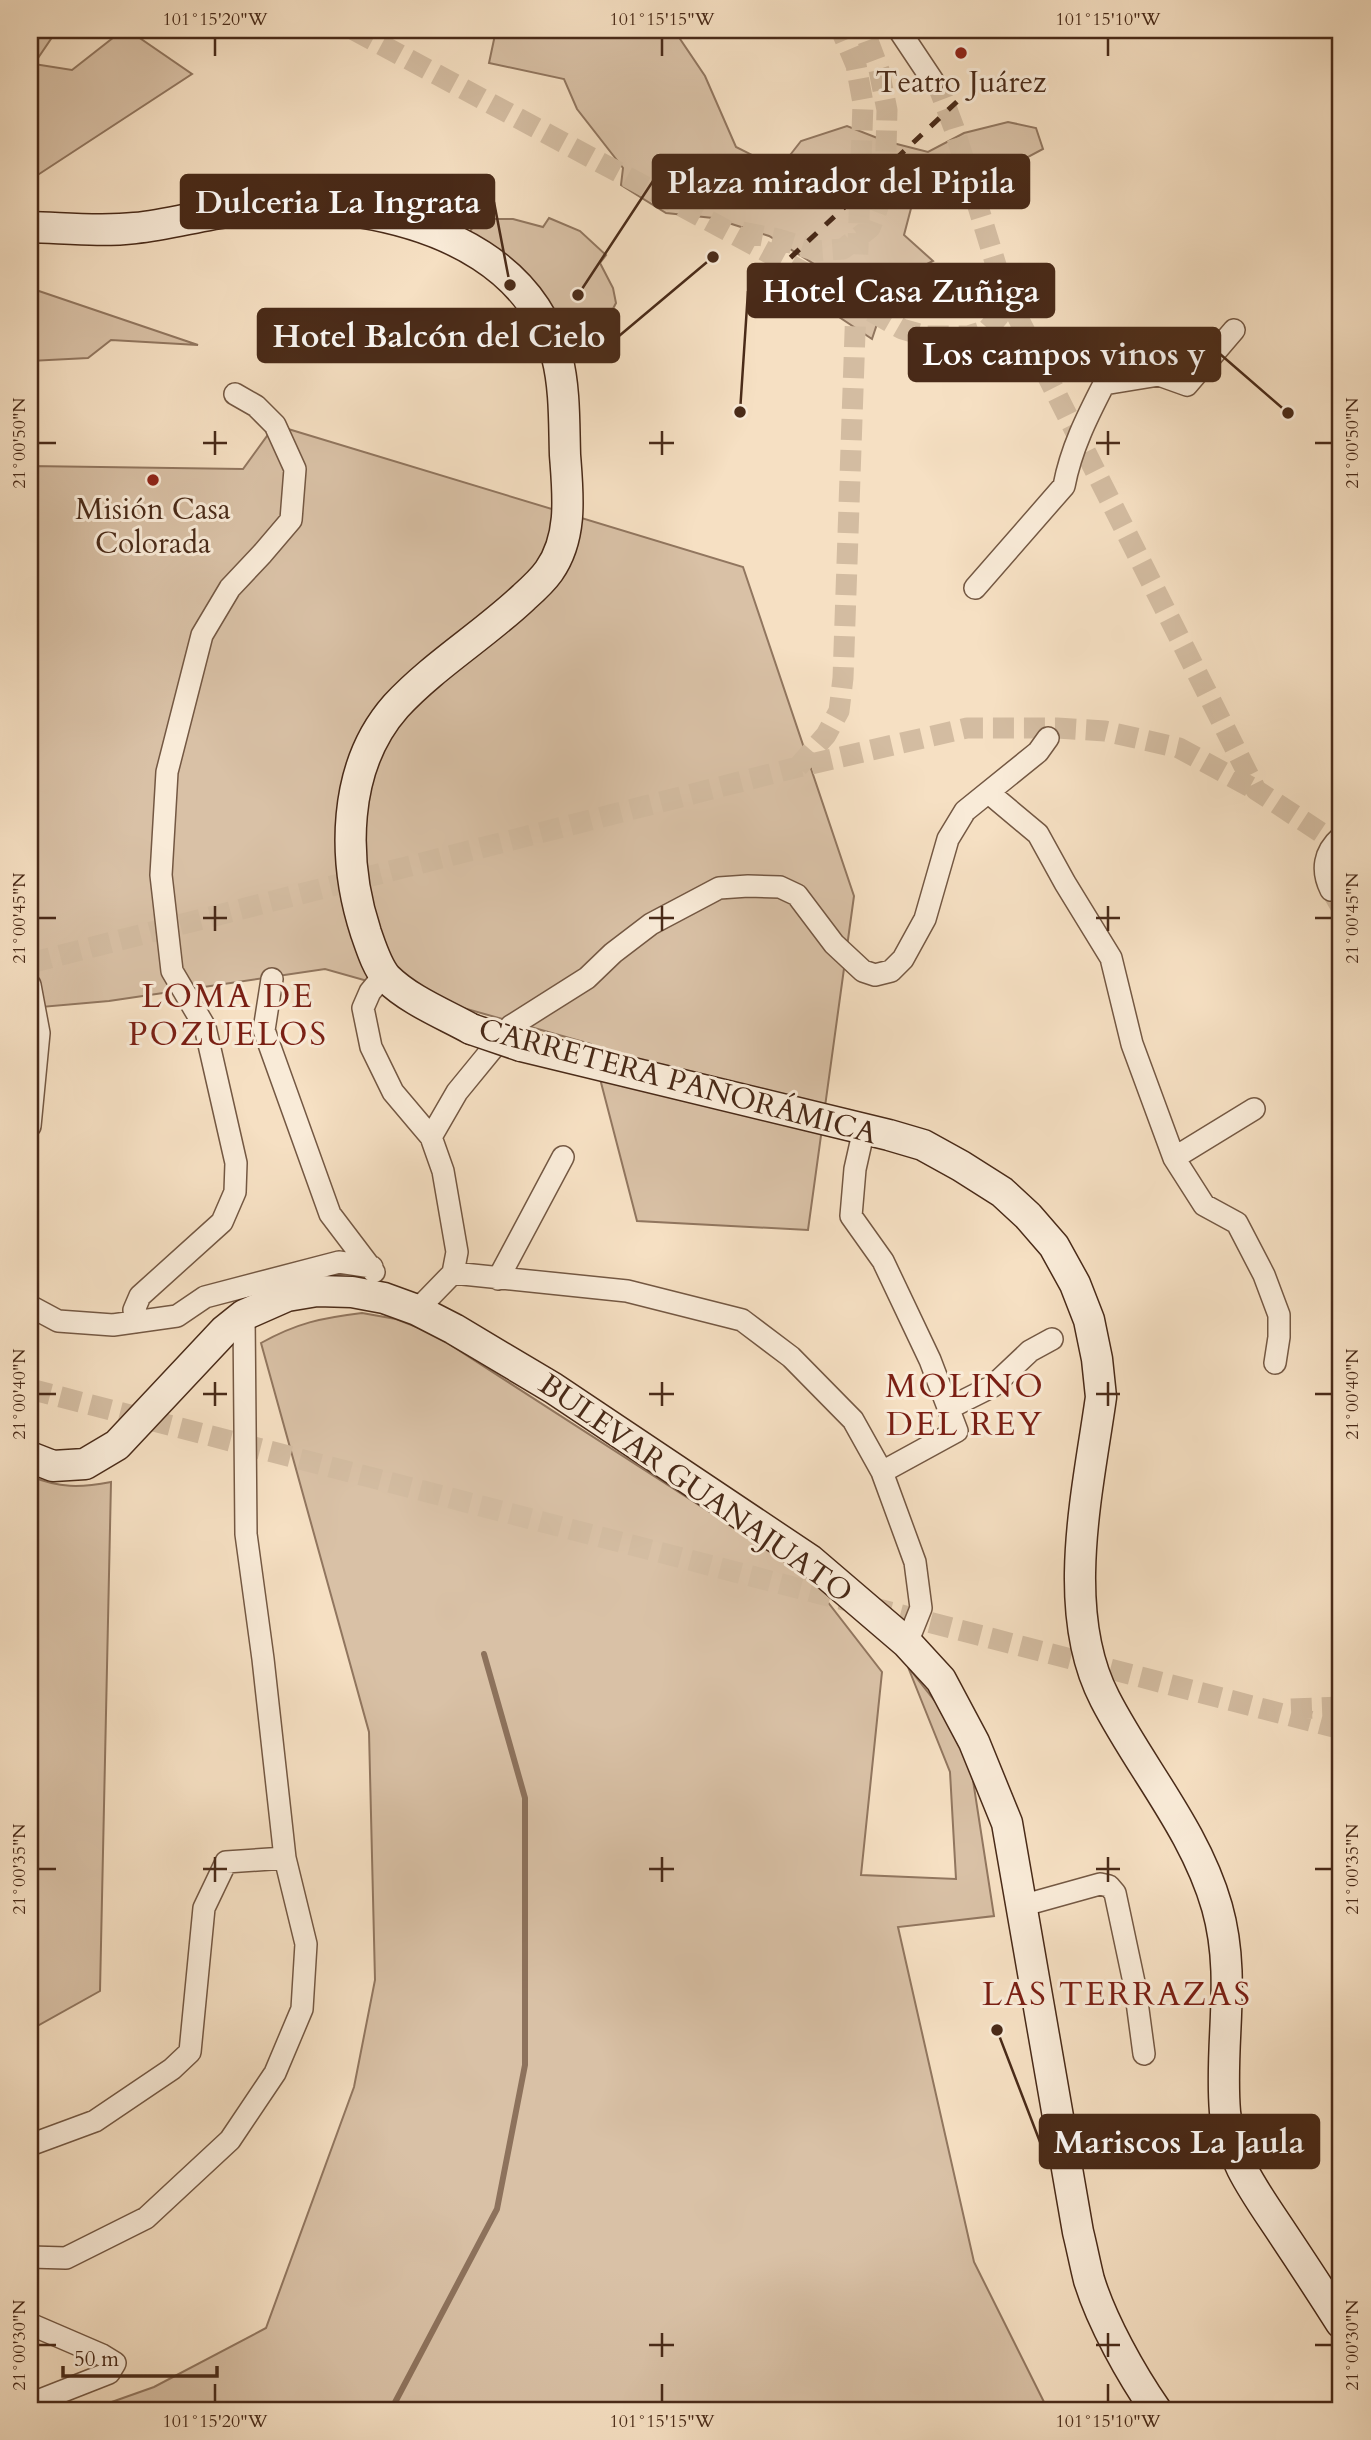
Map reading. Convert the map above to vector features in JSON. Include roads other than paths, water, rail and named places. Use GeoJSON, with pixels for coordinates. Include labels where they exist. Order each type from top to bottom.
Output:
{"type":"FeatureCollection","features":[{"type":"Feature","properties":{"kind":"street"},"geometry":{"type":"LineString","coordinates":[[899,30],[933,81]]}},
{"type":"Feature","properties":{"kind":"street"},"geometry":{"type":"LineString","coordinates":[[30,227],[133,229],[234,211],[268,208],[357,211],[424,229],[482,256],[504,270],[522,287],[547,328],[561,376],[567,486],[568,511],[557,556],[549,572],[511,610],[398,704],[367,749],[359,772],[352,825],[354,882],[366,933],[384,975],[370,992],[363,1008],[370,1048],[393,1092],[431,1136],[443,1171],[455,1232],[457,1252],[453,1273],[417,1310]]}},
{"type":"Feature","properties":{"kind":"street"},"geometry":{"type":"LineString","coordinates":[[975,588],[1064,486],[1068,464],[1104,384],[1159,375],[1187,385],[1234,330]]}},
{"type":"Feature","properties":{"kind":"street"},"geometry":{"type":"LineString","coordinates":[[136,1322],[134,1310],[140,1296],[222,1222],[236,1192],[236,1163],[205,1027],[173,971],[161,875],[167,772],[202,635],[230,588],[291,520],[295,469],[275,425],[256,406],[236,394]]}},
{"type":"Feature","properties":{"kind":"street"},"geometry":{"type":"LineString","coordinates":[[431,1136],[457,1092],[511,1026],[587,978],[612,953],[652,924],[719,888],[780,887],[797,895],[834,944],[863,971],[875,975],[891,971],[904,959],[925,919],[948,839],[965,811],[1038,752],[1048,738]]}},
{"type":"Feature","properties":{"kind":"street"},"geometry":{"type":"LineString","coordinates":[[989,793],[1038,834],[1111,958],[1132,1044],[1174,1158],[1204,1205],[1237,1223],[1264,1275],[1279,1315],[1275,1363]]}},
{"type":"Feature","properties":{"kind":"street"},"geometry":{"type":"LineString","coordinates":[[1331,890],[1325,870],[1332,837]]}},
{"type":"Feature","properties":{"kind":"street","name":"CARRETERA PANORÁMICA"},"geometry":{"type":"LineString","coordinates":[[384,975],[399,988],[471,1029],[521,1046],[923,1145],[1002,1192],[1054,1246],[1075,1284],[1089,1320],[1101,1397],[1082,1529],[1080,1565],[1080,1598],[1093,1670],[1104,1697],[1190,1840],[1210,1881],[1217,1905],[1227,1953],[1228,2003],[1223,2063],[1225,2114],[1232,2148],[1249,2182],[1341,2323]]}},
{"type":"Feature","properties":{"kind":"street"},"geometry":{"type":"LineString","coordinates":[[272,979],[264,1030],[330,1214],[372,1267],[384,1298]]}},
{"type":"Feature","properties":{"kind":"street"},"geometry":{"type":"LineString","coordinates":[[30,985],[39,1033],[30,1126]]}},
{"type":"Feature","properties":{"kind":"street"},"geometry":{"type":"LineString","coordinates":[[1174,1158],[1254,1110]]}},
{"type":"Feature","properties":{"kind":"street"},"geometry":{"type":"LineString","coordinates":[[864,1129],[855,1169],[851,1216],[883,1261],[930,1360],[957,1431],[882,1472]]}},
{"type":"Feature","properties":{"kind":"street"},"geometry":{"type":"LineString","coordinates":[[498,1279],[563,1157]]}},
{"type":"Feature","properties":{"kind":"street"},"geometry":{"type":"LineString","coordinates":[[30,1306],[58,1321],[113,1325],[177,1316],[205,1297],[339,1262],[372,1267]]}},
{"type":"Feature","properties":{"kind":"street"},"geometry":{"type":"LineString","coordinates":[[453,1273],[627,1291],[743,1320],[791,1357],[853,1420],[882,1472],[915,1562],[922,1608],[907,1643]]}},
{"type":"Feature","properties":{"kind":"street","name":"BULEVAR GUANAJUATO"},"geometry":{"type":"LineString","coordinates":[[30,1457],[53,1465],[85,1464],[117,1445],[224,1331],[244,1315],[287,1296],[317,1291],[352,1292],[384,1298],[417,1310],[454,1329],[553,1388],[810,1560],[907,1643],[941,1680],[974,1742],[1007,1823],[1078,2232],[1090,2282],[1116,2341],[1143,2392],[1156,2410]]}},
{"type":"Feature","properties":{"kind":"street"},"geometry":{"type":"LineString","coordinates":[[30,2257],[66,2258],[146,2218],[230,2140],[275,2073],[302,2009],[306,1944],[285,1858],[246,1534],[244,1315]]}},
{"type":"Feature","properties":{"kind":"street"},"geometry":{"type":"LineString","coordinates":[[948,1408],[993,1386],[1030,1351],[1052,1339]]}},
{"type":"Feature","properties":{"kind":"street"},"geometry":{"type":"LineString","coordinates":[[30,2146],[95,2122],[172,2069],[190,2052],[204,1908],[226,1862],[285,1858]]}},
{"type":"Feature","properties":{"kind":"street"},"geometry":{"type":"LineString","coordinates":[[1021,1906],[1100,1884],[1109,1886],[1115,1893],[1135,1987],[1144,2054]]}},
{"type":"Feature","properties":{"kind":"street"},"geometry":{"type":"LineString","coordinates":[[30,2324],[102,2355],[115,2364],[110,2373],[30,2404]]}},
{"type":"Feature","properties":{"kind":"waterway"},"geometry":{"type":"LineString","coordinates":[[391,2410],[497,2209],[525,2065],[525,1798],[484,1654]]}},
{"type":"Feature","properties":{"kind":"tunnel"},"geometry":{"type":"LineString","coordinates":[[354,30],[791,265],[902,329],[926,336],[968,336],[987,330],[999,316],[1003,288]]}},
{"type":"Feature","properties":{"kind":"tunnel"},"geometry":{"type":"LineString","coordinates":[[798,767],[826,735],[839,711],[843,678],[863,103],[856,65],[841,30]]}},
{"type":"Feature","properties":{"kind":"tunnel"},"geometry":{"type":"LineString","coordinates":[[742,232],[817,251],[843,249],[870,228],[885,189],[887,110],[879,70],[864,30]]}},
{"type":"Feature","properties":{"kind":"tunnel"},"geometry":{"type":"LineString","coordinates":[[933,81],[940,91],[954,128],[1003,288],[1256,790],[1320,832]]}},
{"type":"Feature","properties":{"kind":"tunnel"},"geometry":{"type":"LineString","coordinates":[[30,963],[798,767],[967,728],[1105,731],[1179,748],[1256,790]]}},
{"type":"Feature","properties":{"kind":"tunnel"},"geometry":{"type":"LineString","coordinates":[[1331,890],[1341,907]]}},
{"type":"Feature","properties":{"kind":"tunnel"},"geometry":{"type":"LineString","coordinates":[[30,1389],[1341,1729]]}},
{"type":"Feature","properties":{"kind":"tunnel"},"geometry":{"type":"LineString","coordinates":[[1291,1709],[1341,1707]]}},
{"type":"Feature","properties":{"kind":"railway"},"geometry":{"type":"LineString","coordinates":[[773,274],[963,96]]}},
{"type":"Feature","properties":{"kind":"place","name":"Teatro Juárez"},"geometry":{"type":"Point","coordinates":[961,53]}},
{"type":"Feature","properties":{"kind":"place","name":"Hotel Balcón del Cielo"},"geometry":{"type":"Point","coordinates":[713,257]}},
{"type":"Feature","properties":{"kind":"place","name":"Dulceria La Ingrata"},"geometry":{"type":"Point","coordinates":[510,285]}},
{"type":"Feature","properties":{"kind":"place","name":"Plaza mirador del Pipila"},"geometry":{"type":"Point","coordinates":[578,295]}},
{"type":"Feature","properties":{"kind":"place","name":"Hotel Casa Zuñiga"},"geometry":{"type":"Point","coordinates":[740,412]}},
{"type":"Feature","properties":{"kind":"place","name":"Los campos vinos y"},"geometry":{"type":"Point","coordinates":[1288,413]}},
{"type":"Feature","properties":{"kind":"place","name":"Misión Casa Colorada"},"geometry":{"type":"Point","coordinates":[153,480]}},
{"type":"Feature","properties":{"kind":"place","name":"Mariscos La Jaula"},"geometry":{"type":"Point","coordinates":[997,2030]}},
{"type":"Feature","properties":{"kind":"district","name":"LOMA DE POZUELOS"},"geometry":{"type":"Point","coordinates":[228,1014]}},
{"type":"Feature","properties":{"kind":"district","name":"MOLINO DEL REY"},"geometry":{"type":"Point","coordinates":[965,1404]}},
{"type":"Feature","properties":{"kind":"district","name":"LAS TERRAZAS"},"geometry":{"type":"Point","coordinates":[1117,1993]}}]}
